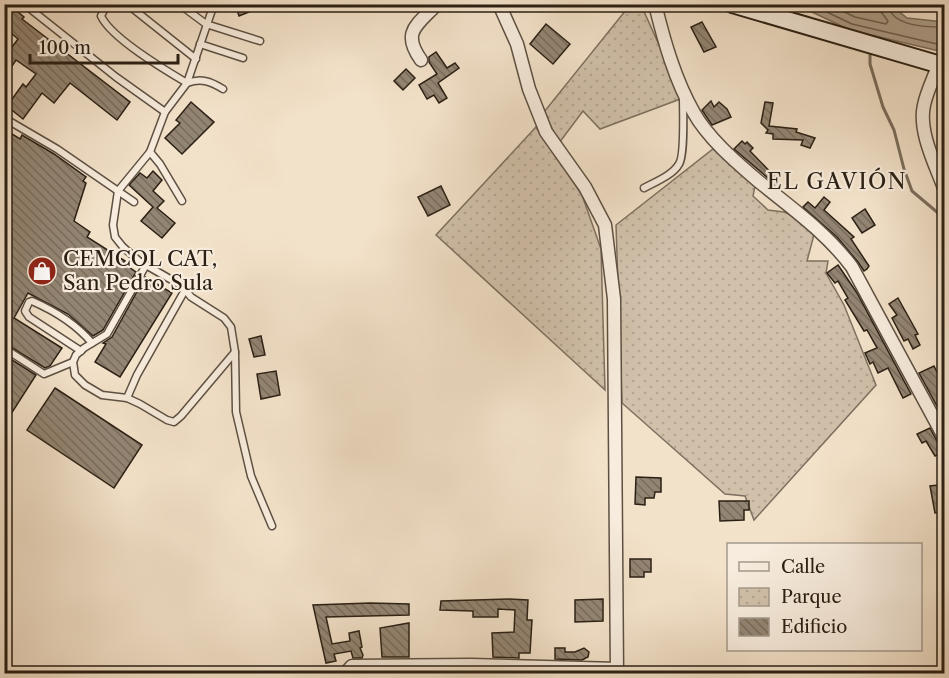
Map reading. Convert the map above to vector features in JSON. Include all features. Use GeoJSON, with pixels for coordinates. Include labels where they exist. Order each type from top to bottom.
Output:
{"type":"FeatureCollection","features":[{"type":"Feature","properties":{"kind":"main road"},"geometry":{"type":"LineString","coordinates":[[732,4],[942,65]]}},
{"type":"Feature","properties":{"kind":"street"},"geometry":{"type":"LineString","coordinates":[[421,60],[415,52],[411,32],[437,4]]}},
{"type":"Feature","properties":{"kind":"street"},"geometry":{"type":"LineString","coordinates":[[345,674],[352,666],[617,671],[614,299],[605,225],[585,187],[546,132],[529,90],[517,44],[499,4]]}},
{"type":"Feature","properties":{"kind":"street"},"geometry":{"type":"LineString","coordinates":[[655,4],[665,46],[694,113],[716,140],[754,178],[840,250],[852,267],[945,437]]}},
{"type":"Feature","properties":{"kind":"street"},"geometry":{"type":"LineString","coordinates":[[942,65],[924,104],[923,118],[928,142],[945,188]]}},
{"type":"Feature","properties":{"kind":"lane"},"geometry":{"type":"LineString","coordinates":[[24,4],[165,112]]}},
{"type":"Feature","properties":{"kind":"lane"},"geometry":{"type":"LineString","coordinates":[[107,4],[101,16],[107,26],[160,67],[187,83],[209,81],[223,89]]}},
{"type":"Feature","properties":{"kind":"lane"},"geometry":{"type":"LineString","coordinates":[[127,4],[196,58]]}},
{"type":"Feature","properties":{"kind":"lane"},"geometry":{"type":"LineString","coordinates":[[179,4],[206,24],[260,41]]}},
{"type":"Feature","properties":{"kind":"lane"},"geometry":{"type":"LineString","coordinates":[[214,4],[187,83],[165,112],[150,152],[118,191],[113,225],[115,237],[123,247],[146,265],[170,278],[191,297],[224,318],[231,327],[235,352],[236,412],[251,476],[272,526]]}},
{"type":"Feature","properties":{"kind":"lane"},"geometry":{"type":"LineString","coordinates":[[200,44],[243,58]]}},
{"type":"Feature","properties":{"kind":"lane"},"geometry":{"type":"LineString","coordinates":[[644,188],[679,165],[682,148],[683,88]]}},
{"type":"Feature","properties":{"kind":"lane"},"geometry":{"type":"LineString","coordinates":[[4,118],[57,150],[134,202]]}},
{"type":"Feature","properties":{"kind":"lane"},"geometry":{"type":"LineString","coordinates":[[150,152],[160,164],[182,201]]}},
{"type":"Feature","properties":{"kind":"lane"},"geometry":{"type":"LineString","coordinates":[[146,265],[107,334],[76,355],[72,363],[75,375],[85,385],[102,395],[127,398],[174,422],[235,352]]}},
{"type":"Feature","properties":{"kind":"lane"},"geometry":{"type":"LineString","coordinates":[[127,398],[137,375],[185,290]]}},
{"type":"Feature","properties":{"kind":"lane"},"geometry":{"type":"LineString","coordinates":[[81,351],[29,317],[25,311],[29,302],[32,301],[52,310],[82,331],[92,343]]}},
{"type":"Feature","properties":{"kind":"lane"},"geometry":{"type":"LineString","coordinates":[[4,348],[44,374],[72,363]]}},
{"type":"Feature","properties":{"kind":"green space"},"geometry":{"type":"Polygon","coordinates":[[[630,5],[641,5],[683,98],[600,129],[583,111],[559,143],[544,112],[630,5]]]}},
{"type":"Feature","properties":{"kind":"green space"},"geometry":{"type":"Polygon","coordinates":[[[536,127],[582,195],[601,249],[605,390],[436,235],[536,127]]]}},
{"type":"Feature","properties":{"kind":"green space"},"geometry":{"type":"Polygon","coordinates":[[[713,149],[756,181],[753,196],[768,210],[784,212],[799,218],[815,231],[807,261],[828,261],[826,273],[844,305],[876,385],[754,520],[745,496],[725,494],[622,403],[616,225],[713,149]]]}},
{"type":"Feature","properties":{"kind":"water"},"geometry":{"type":"Polygon","coordinates":[[[797,5],[891,5],[907,18],[944,22],[944,48],[939,51],[850,30],[797,5]]]}},
{"type":"Feature","properties":{"kind":"building"},"geometry":{"type":"Polygon","coordinates":[[[4,4],[19,4],[20,8],[17,11],[24,17],[22,19],[130,102],[117,120],[70,83],[54,103],[42,93],[23,119],[7,106],[23,84],[26,87],[36,74],[16,60],[12,66],[4,61],[18,39],[4,27],[4,4]]]}},
{"type":"Feature","properties":{"kind":"building"},"geometry":{"type":"Polygon","coordinates":[[[235,4],[266,4],[266,5],[239,16],[235,4]]]}},
{"type":"Feature","properties":{"kind":"building"},"geometry":{"type":"Polygon","coordinates":[[[702,22],[716,47],[704,52],[691,27],[702,22]]]}},
{"type":"Feature","properties":{"kind":"building"},"geometry":{"type":"Polygon","coordinates":[[[546,24],[570,44],[553,64],[530,44],[546,24]]]}},
{"type":"Feature","properties":{"kind":"building"},"geometry":{"type":"Polygon","coordinates":[[[436,52],[447,68],[455,63],[459,68],[438,83],[447,98],[439,103],[434,95],[427,99],[419,85],[437,74],[429,62],[429,57],[436,52]]]}},
{"type":"Feature","properties":{"kind":"building"},"geometry":{"type":"Polygon","coordinates":[[[406,69],[415,78],[403,90],[394,81],[406,69]]]}},
{"type":"Feature","properties":{"kind":"building"},"geometry":{"type":"Polygon","coordinates":[[[711,101],[714,107],[719,102],[727,109],[731,117],[712,125],[702,110],[711,101]]]}},
{"type":"Feature","properties":{"kind":"building"},"geometry":{"type":"Polygon","coordinates":[[[191,102],[214,122],[182,154],[165,138],[180,123],[176,120],[191,102]]]}},
{"type":"Feature","properties":{"kind":"building"},"geometry":{"type":"Polygon","coordinates":[[[765,102],[773,103],[769,126],[797,129],[796,132],[815,138],[810,148],[801,145],[803,140],[773,139],[773,134],[766,133],[768,130],[761,123],[765,102]]]}},
{"type":"Feature","properties":{"kind":"building"},"geometry":{"type":"Polygon","coordinates":[[[4,129],[20,139],[22,135],[86,177],[83,181],[86,183],[74,221],[90,232],[87,237],[125,261],[123,263],[136,272],[103,330],[93,336],[68,314],[28,293],[14,318],[62,348],[50,366],[45,368],[4,343],[4,129]]]}},
{"type":"Feature","properties":{"kind":"building"},"geometry":{"type":"Polygon","coordinates":[[[742,141],[745,144],[747,142],[753,148],[750,151],[778,180],[775,184],[734,149],[742,141]]]}},
{"type":"Feature","properties":{"kind":"building"},"geometry":{"type":"Polygon","coordinates":[[[153,171],[162,180],[153,191],[164,201],[157,208],[175,223],[162,238],[141,221],[153,207],[129,185],[140,173],[147,178],[153,171]]]}},
{"type":"Feature","properties":{"kind":"building"},"geometry":{"type":"Polygon","coordinates":[[[441,186],[450,205],[428,216],[418,197],[441,186]]]}},
{"type":"Feature","properties":{"kind":"building"},"geometry":{"type":"Polygon","coordinates":[[[824,197],[830,202],[824,210],[854,237],[851,239],[869,266],[864,271],[837,237],[803,207],[808,202],[815,208],[824,197]]]}},
{"type":"Feature","properties":{"kind":"building"},"geometry":{"type":"Polygon","coordinates":[[[865,209],[875,225],[862,233],[852,218],[865,209]]]}},
{"type":"Feature","properties":{"kind":"building"},"geometry":{"type":"Polygon","coordinates":[[[838,265],[857,293],[911,394],[903,398],[888,368],[878,373],[873,362],[870,364],[865,353],[877,348],[845,300],[848,298],[838,281],[835,283],[827,273],[838,265]]]}},
{"type":"Feature","properties":{"kind":"building"},"geometry":{"type":"Polygon","coordinates":[[[145,277],[172,293],[120,377],[95,362],[106,344],[103,343],[112,337],[145,277]]]}},
{"type":"Feature","properties":{"kind":"building"},"geometry":{"type":"Polygon","coordinates":[[[898,298],[918,334],[915,335],[920,345],[913,349],[908,339],[904,341],[892,318],[897,315],[889,304],[898,298]]]}},
{"type":"Feature","properties":{"kind":"building"},"geometry":{"type":"Polygon","coordinates":[[[261,336],[265,355],[254,357],[249,339],[261,336]]]}},
{"type":"Feature","properties":{"kind":"building"},"geometry":{"type":"Polygon","coordinates":[[[4,355],[36,375],[4,425],[4,355]]]}},
{"type":"Feature","properties":{"kind":"building"},"geometry":{"type":"Polygon","coordinates":[[[934,366],[942,382],[945,380],[945,395],[941,397],[945,403],[945,421],[919,373],[934,366]]]}},
{"type":"Feature","properties":{"kind":"building"},"geometry":{"type":"Polygon","coordinates":[[[276,371],[280,395],[261,399],[257,374],[276,371]]]}},
{"type":"Feature","properties":{"kind":"building"},"geometry":{"type":"Polygon","coordinates":[[[55,388],[142,445],[114,488],[27,430],[55,388]]]}},
{"type":"Feature","properties":{"kind":"building"},"geometry":{"type":"Polygon","coordinates":[[[930,428],[937,441],[945,445],[945,451],[935,456],[926,441],[922,443],[917,434],[930,428]]]}},
{"type":"Feature","properties":{"kind":"building"},"geometry":{"type":"Polygon","coordinates":[[[636,477],[661,478],[661,492],[655,492],[654,498],[645,498],[645,505],[635,504],[636,477]]]}},
{"type":"Feature","properties":{"kind":"building"},"geometry":{"type":"Polygon","coordinates":[[[938,485],[943,512],[935,513],[930,486],[938,485]]]}},
{"type":"Feature","properties":{"kind":"building"},"geometry":{"type":"Polygon","coordinates":[[[719,501],[749,501],[749,510],[744,510],[744,520],[720,521],[719,501]]]}},
{"type":"Feature","properties":{"kind":"building"},"geometry":{"type":"Polygon","coordinates":[[[630,559],[651,559],[651,572],[644,572],[644,577],[630,577],[630,559]]]}},
{"type":"Feature","properties":{"kind":"building"},"geometry":{"type":"Polygon","coordinates":[[[603,599],[603,621],[575,622],[575,600],[603,599]]]}},
{"type":"Feature","properties":{"kind":"building"},"geometry":{"type":"Polygon","coordinates":[[[528,600],[527,620],[532,620],[530,653],[519,653],[519,658],[493,657],[492,633],[514,632],[515,610],[498,609],[498,617],[473,617],[473,611],[440,610],[441,601],[528,600]]]}},
{"type":"Feature","properties":{"kind":"building"},"geometry":{"type":"Polygon","coordinates":[[[409,604],[409,615],[326,617],[332,644],[350,641],[349,633],[359,631],[362,647],[360,648],[363,655],[362,658],[353,658],[351,651],[334,654],[336,661],[326,663],[313,605],[409,604]]]}},
{"type":"Feature","properties":{"kind":"building"},"geometry":{"type":"Polygon","coordinates":[[[409,623],[409,657],[382,657],[380,628],[409,623]]]}},
{"type":"Feature","properties":{"kind":"building"},"geometry":{"type":"Polygon","coordinates":[[[555,648],[565,648],[565,652],[575,652],[584,648],[589,652],[588,657],[582,660],[555,659],[555,648]]]}},
{"type":"Feature","properties":{"kind":"waterway"},"geometry":{"type":"LineString","coordinates":[[870,50],[870,64],[883,107],[894,130],[912,191],[944,218]]}},
{"type":"Feature","properties":{"kind":"place","name":"CEMCOL CAT, San Pedro Sula"},"geometry":{"type":"Point","coordinates":[42,271]}},
{"type":"Feature","properties":{"kind":"district","name":"EL GAVIÓN"},"geometry":{"type":"Point","coordinates":[837,181]}}]}
